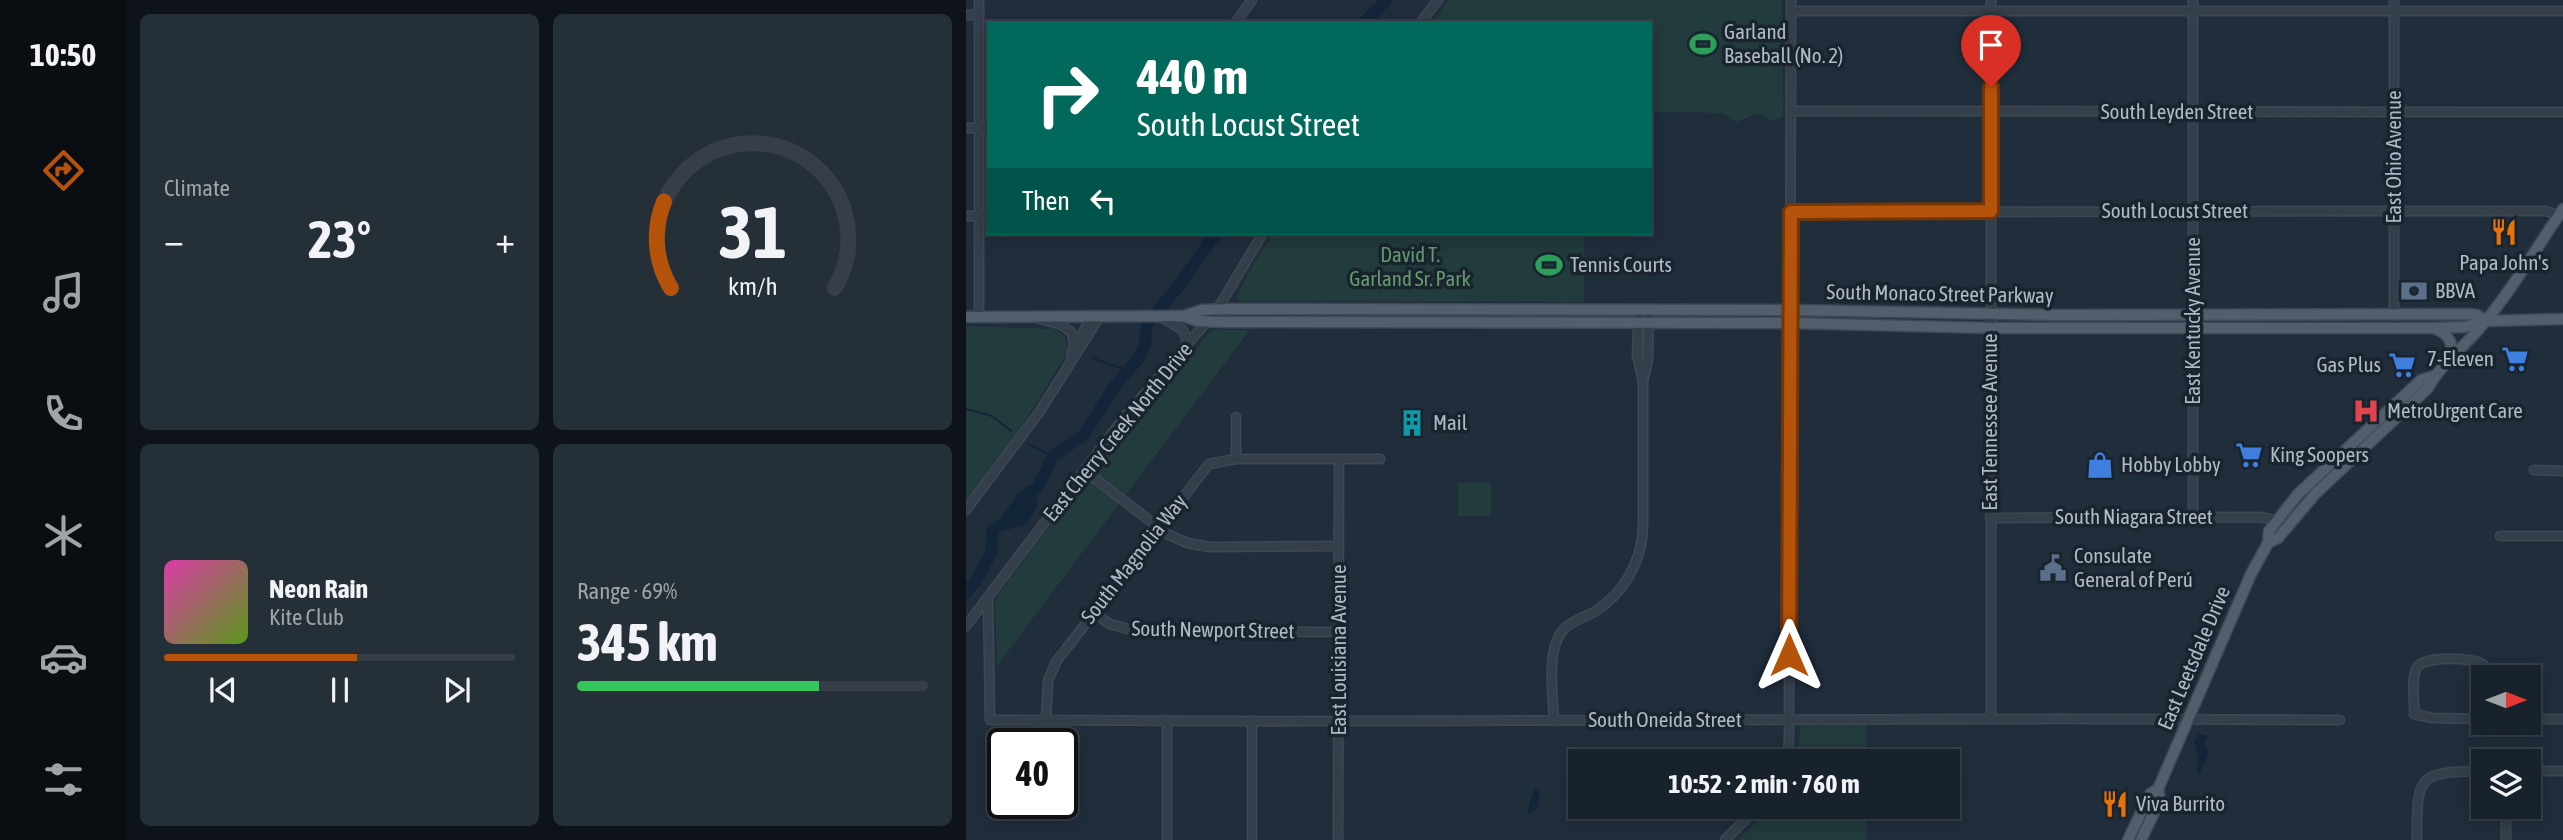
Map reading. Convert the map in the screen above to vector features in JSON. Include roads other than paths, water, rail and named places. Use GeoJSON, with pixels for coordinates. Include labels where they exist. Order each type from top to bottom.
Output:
{"type":"FeatureCollection","features":[{"type":"Feature","properties":{"kind":"main road","name":"East Leetsdale Drive"},"geometry":{"type":"LineString","coordinates":[[2268,543],[2278,538],[2323,485],[2428,388],[2434,376],[2486,321],[2561,212]]}},
{"type":"Feature","properties":{"kind":"main road","name":"South Monaco Street Parkway"},"geometry":{"type":"LineString","coordinates":[[1181,321],[1202,310],[1790,310],[1990,315],[2471,314],[2486,321]]}},
{"type":"Feature","properties":{"kind":"main road","name":"South Monaco Street Parkway"},"geometry":{"type":"LineString","coordinates":[[966,317],[1158,316],[1181,321],[1207,322],[1790,323],[1990,328],[2432,328],[2465,327],[2486,321],[2563,319]]}},
{"type":"Feature","properties":{"kind":"main road"},"geometry":{"type":"LineString","coordinates":[[2432,328],[2450,339],[2452,359]]}},
{"type":"Feature","properties":{"kind":"main road","name":"East Leetsdale Drive"},"geometry":{"type":"LineString","coordinates":[[2141,840],[2160,800],[2158,789],[2247,582],[2268,543],[2269,531],[2298,494],[2421,380],[2434,376]]}},
{"type":"Feature","properties":{"kind":"main road","name":"East Leetsdale Drive"},"geometry":{"type":"LineString","coordinates":[[2128,840],[2150,794],[2158,789]]}},
{"type":"Feature","properties":{"kind":"street"},"geometry":{"type":"LineString","coordinates":[[979,0],[984,39],[984,216],[979,317]]}},
{"type":"Feature","properties":{"kind":"street"},"geometry":{"type":"LineString","coordinates":[[1236,21],[1252,0]]}},
{"type":"Feature","properties":{"kind":"street"},"geometry":{"type":"LineString","coordinates":[[1422,21],[1438,0]]}},
{"type":"Feature","properties":{"kind":"street"},"geometry":{"type":"LineString","coordinates":[[1788,749],[1791,0]]}},
{"type":"Feature","properties":{"kind":"street","name":"East Tennessee Avenue"},"geometry":{"type":"LineString","coordinates":[[1991,0],[1991,717]]}},
{"type":"Feature","properties":{"kind":"street","name":"East Kentucky Avenue"},"geometry":{"type":"LineString","coordinates":[[2193,0],[2193,517]]}},
{"type":"Feature","properties":{"kind":"street","name":"East Ohio Avenue"},"geometry":{"type":"LineString","coordinates":[[2394,0],[2394,315]]}},
{"type":"Feature","properties":{"kind":"street"},"geometry":{"type":"LineString","coordinates":[[1791,11],[2563,11]]}},
{"type":"Feature","properties":{"kind":"street"},"geometry":{"type":"LineString","coordinates":[[966,15],[979,15]]}},
{"type":"Feature","properties":{"kind":"street","name":"South Leyden Street"},"geometry":{"type":"LineString","coordinates":[[1791,111],[2563,112]]}},
{"type":"Feature","properties":{"kind":"street"},"geometry":{"type":"LineString","coordinates":[[966,128],[984,128]]}},
{"type":"Feature","properties":{"kind":"street","name":"South Locust Street"},"geometry":{"type":"LineString","coordinates":[[1791,212],[2561,212]]}},
{"type":"Feature","properties":{"kind":"street"},"geometry":{"type":"LineString","coordinates":[[966,216],[984,216]]}},
{"type":"Feature","properties":{"kind":"street","name":"East Cherry Creek North Drive"},"geometry":{"type":"LineString","coordinates":[[966,626],[1136,402],[1217,310],[1262,235]]}},
{"type":"Feature","properties":{"kind":"street"},"geometry":{"type":"LineString","coordinates":[[1643,382],[1637,363],[1637,322],[1644,310]]}},
{"type":"Feature","properties":{"kind":"street"},"geometry":{"type":"LineString","coordinates":[[1554,721],[1554,651],[1557,639],[1567,625],[1597,610],[1614,595],[1630,574],[1640,547],[1643,527],[1643,382],[1648,359],[1648,322],[1644,310]]}},
{"type":"Feature","properties":{"kind":"street"},"geometry":{"type":"LineString","coordinates":[[1029,316],[1060,324],[1072,333],[1073,347],[1066,370]]}},
{"type":"Feature","properties":{"kind":"street"},"geometry":{"type":"LineString","coordinates":[[966,510],[1026,430],[1066,370],[1096,316]]}},
{"type":"Feature","properties":{"kind":"street"},"geometry":{"type":"LineString","coordinates":[[1181,321],[1185,335],[1184,350]]}},
{"type":"Feature","properties":{"kind":"street"},"geometry":{"type":"LineString","coordinates":[[1236,417],[1236,459]]}},
{"type":"Feature","properties":{"kind":"street","name":"South Magnolia Way"},"geometry":{"type":"LineString","coordinates":[[1045,720],[1045,697],[1050,672],[1092,612],[1209,464],[1236,459],[1380,459]]}},
{"type":"Feature","properties":{"kind":"street","name":"East Louisiana Avenue"},"geometry":{"type":"LineString","coordinates":[[1338,840],[1339,459]]}},
{"type":"Feature","properties":{"kind":"street"},"geometry":{"type":"LineString","coordinates":[[1084,470],[1159,528],[1178,540],[1198,546],[1339,546]]}},
{"type":"Feature","properties":{"kind":"street"},"geometry":{"type":"LineString","coordinates":[[2534,470],[2563,471]]}},
{"type":"Feature","properties":{"kind":"street","name":"South Niagara Street"},"geometry":{"type":"LineString","coordinates":[[1990,518],[2263,517],[2277,520]]}},
{"type":"Feature","properties":{"kind":"street"},"geometry":{"type":"LineString","coordinates":[[2500,536],[2563,536]]}},
{"type":"Feature","properties":{"kind":"street","name":"South Oneida Street"},"geometry":{"type":"LineString","coordinates":[[988,597],[990,720],[1554,721],[1991,717],[2340,720]]}},
{"type":"Feature","properties":{"kind":"street","name":"South Newport Street"},"geometry":{"type":"LineString","coordinates":[[1092,612],[1110,624],[1135,631],[1339,632]]}},
{"type":"Feature","properties":{"kind":"street"},"geometry":{"type":"LineString","coordinates":[[2471,719],[2433,718],[2414,714],[2415,673],[2418,664],[2426,660],[2475,659],[2484,665]]}},
{"type":"Feature","properties":{"kind":"street"},"geometry":{"type":"LineString","coordinates":[[2541,719],[2563,719]]}},
{"type":"Feature","properties":{"kind":"street"},"geometry":{"type":"LineString","coordinates":[[1167,720],[1167,840]]}},
{"type":"Feature","properties":{"kind":"street"},"geometry":{"type":"LineString","coordinates":[[1252,721],[1252,840]]}},
{"type":"Feature","properties":{"kind":"street"},"geometry":{"type":"LineString","coordinates":[[2417,840],[2417,803],[2422,785],[2431,776],[2446,772],[2471,771]]}},
{"type":"Feature","properties":{"kind":"street"},"geometry":{"type":"LineString","coordinates":[[2541,771],[2563,771]]}},
{"type":"Feature","properties":{"kind":"street"},"geometry":{"type":"LineString","coordinates":[[1725,840],[1746,819]]}},
{"type":"Feature","properties":{"kind":"street"},"geometry":{"type":"LineString","coordinates":[[2506,819],[2506,840]]}},
{"type":"Feature","properties":{"kind":"water"},"geometry":{"type":"Polygon","coordinates":[[[2198,734],[2208,736],[2204,743],[2209,753],[2199,774],[2194,742],[2198,734]]]}},
{"type":"Feature","properties":{"kind":"water"},"geometry":{"type":"Polygon","coordinates":[[[1534,789],[1540,790],[1538,806],[1529,814],[1527,812],[1534,789]]]}},
{"type":"Feature","properties":{"kind":"waterway"},"geometry":{"type":"LineString","coordinates":[[1366,21],[1386,0]]}},
{"type":"Feature","properties":{"kind":"waterway"},"geometry":{"type":"LineString","coordinates":[[1004,525],[1022,498],[1038,487],[1053,456],[1084,435],[1114,387],[1139,358],[1145,343],[1147,324],[1215,235]]}},
{"type":"Feature","properties":{"kind":"waterway"},"geometry":{"type":"LineString","coordinates":[[1092,358],[1129,371]]}},
{"type":"Feature","properties":{"kind":"waterway"},"geometry":{"type":"LineString","coordinates":[[966,409],[992,416],[1011,431]]}},
{"type":"Feature","properties":{"kind":"waterway"},"geometry":{"type":"LineString","coordinates":[[1028,444],[1053,456]]}},
{"type":"Feature","properties":{"kind":"waterway"},"geometry":{"type":"LineString","coordinates":[[966,593],[991,553],[992,531],[999,526],[1023,519],[1031,505],[1030,492]]}},
{"type":"Feature","properties":{"kind":"waterway"},"geometry":{"type":"LineString","coordinates":[[978,577],[981,586]]}},
{"type":"Feature","properties":{"kind":"place","name":"Garland Baseball (No. 2)"},"geometry":{"type":"Point","coordinates":[1703,44]}},
{"type":"Feature","properties":{"kind":"place","name":"Papa John's"},"geometry":{"type":"Point","coordinates":[2504,232]}},
{"type":"Feature","properties":{"kind":"place","name":"Tennis Courts"},"geometry":{"type":"Point","coordinates":[1549,265]}},
{"type":"Feature","properties":{"kind":"place","name":"BBVA"},"geometry":{"type":"Point","coordinates":[2414,291]}},
{"type":"Feature","properties":{"kind":"place","name":"7-Eleven"},"geometry":{"type":"Point","coordinates":[2515,359]}},
{"type":"Feature","properties":{"kind":"place","name":"Gas Plus"},"geometry":{"type":"Point","coordinates":[2402,365]}},
{"type":"Feature","properties":{"kind":"place","name":"MetroUrgent Care"},"geometry":{"type":"Point","coordinates":[2366,411]}},
{"type":"Feature","properties":{"kind":"place","name":"Mail"},"geometry":{"type":"Point","coordinates":[1412,423]}},
{"type":"Feature","properties":{"kind":"place","name":"King Soopers"},"geometry":{"type":"Point","coordinates":[2249,455]}},
{"type":"Feature","properties":{"kind":"place","name":"Hobby Lobby"},"geometry":{"type":"Point","coordinates":[2100,465]}},
{"type":"Feature","properties":{"kind":"place","name":"Consulate General of Perú"},"geometry":{"type":"Point","coordinates":[2053,568]}},
{"type":"Feature","properties":{"kind":"place","name":"Viva Burrito"},"geometry":{"type":"Point","coordinates":[2115,804]}},
{"type":"Feature","properties":{"kind":"park label","name":"David T. Garland Sr. Park"},"geometry":{"type":"Point","coordinates":[1410,267]}}]}
